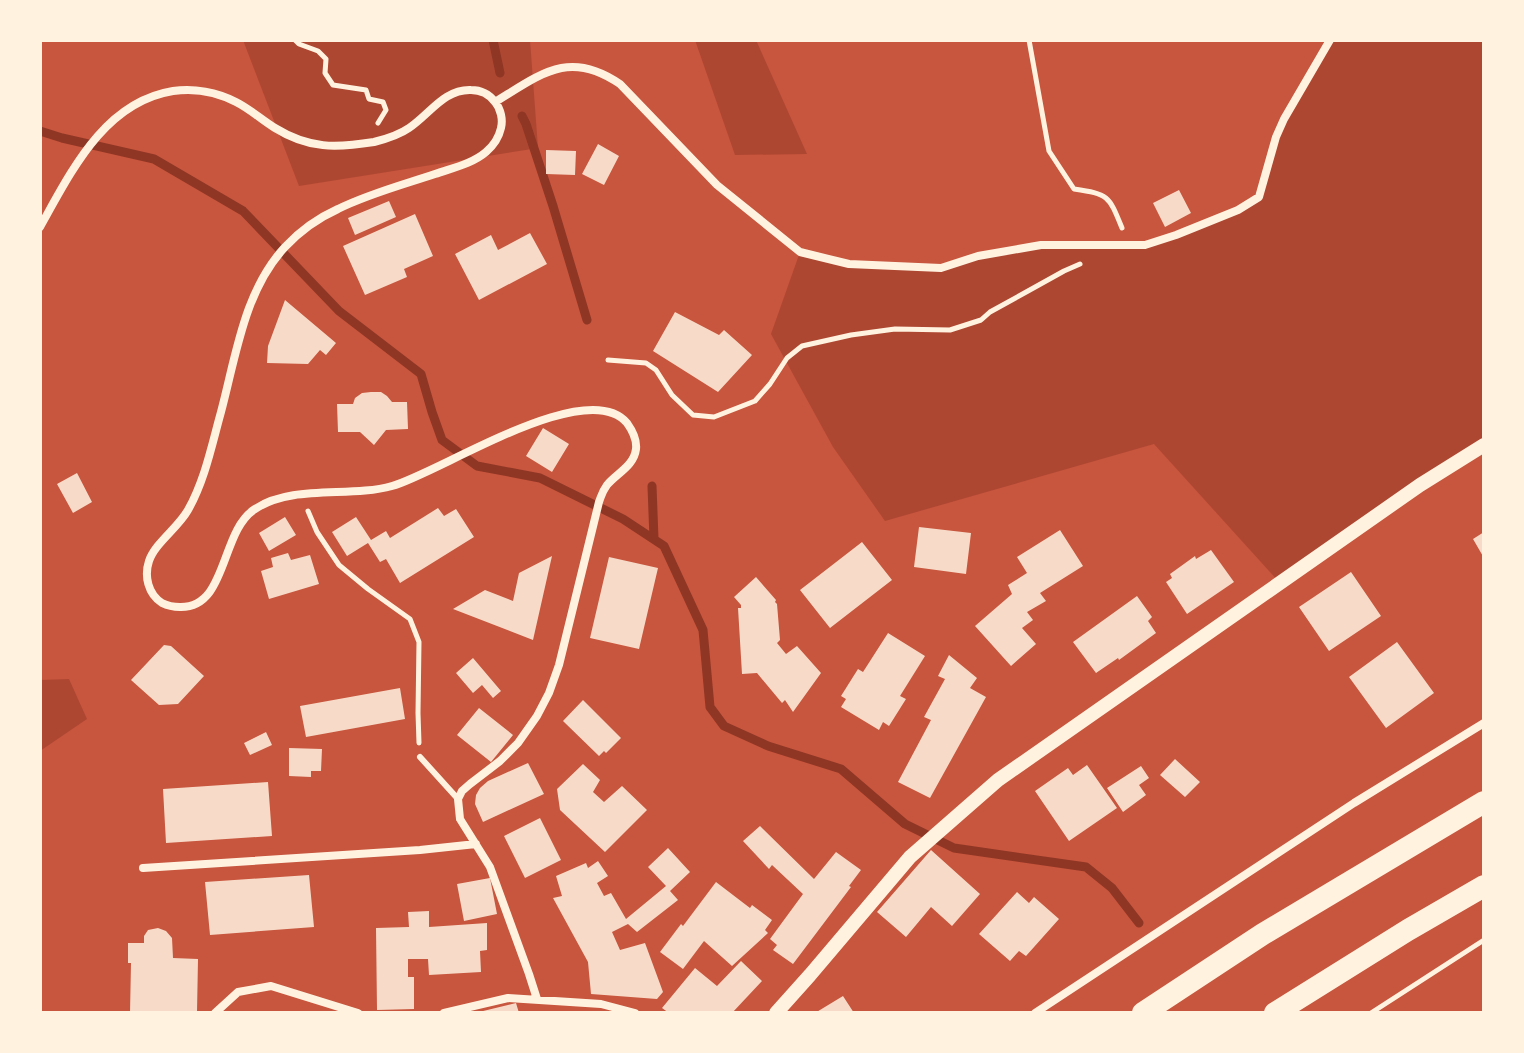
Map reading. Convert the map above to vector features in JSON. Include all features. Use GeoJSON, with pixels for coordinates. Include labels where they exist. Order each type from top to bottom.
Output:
{"type":"FeatureCollection","features":[{"type":"Feature","properties":{"kind":"highway"},"geometry":{"type":"LineString","coordinates":[[1143,1013],[1263,934],[1484,802]]}},
{"type":"Feature","properties":{"kind":"highway"},"geometry":{"type":"LineString","coordinates":[[1275,1013],[1484,886]]}},
{"type":"Feature","properties":{"kind":"street"},"geometry":{"type":"LineString","coordinates":[[495,102],[541,74],[559,68],[592,68],[620,84],[717,185],[800,252],[849,264],[941,268],[978,256],[1041,245],[1145,245],[1238,210],[1259,197],[1284,119],[1330,40]]}},
{"type":"Feature","properties":{"kind":"street"},"geometry":{"type":"LineString","coordinates":[[40,227],[96,137],[129,107],[155,96],[195,90],[232,100],[296,140],[320,145],[376,141],[395,136],[452,93],[486,92],[495,102],[503,123],[487,152],[462,165],[340,207],[313,224],[273,261],[260,282],[248,312],[198,489],[183,518],[154,549],[147,571],[153,595],[162,603],[191,606],[201,602],[212,589],[235,533],[249,512],[270,501],[302,495],[373,490],[406,482],[527,425],[555,416],[603,411],[617,415],[630,427],[635,438],[635,454],[610,482],[599,502],[559,665],[549,693],[518,743],[462,791],[458,799],[460,819],[490,867],[537,999]]}},
{"type":"Feature","properties":{"kind":"street"},"geometry":{"type":"LineString","coordinates":[[776,1013],[922,844],[998,780],[1408,493],[1484,445]]}},
{"type":"Feature","properties":{"kind":"street"},"geometry":{"type":"LineString","coordinates":[[1035,1013],[1354,803],[1484,723]]}},
{"type":"Feature","properties":{"kind":"street"},"geometry":{"type":"LineString","coordinates":[[143,868],[476,844]]}},
{"type":"Feature","properties":{"kind":"street"},"geometry":{"type":"LineString","coordinates":[[215,1013],[238,992],[271,986],[358,1013]]}},
{"type":"Feature","properties":{"kind":"street"},"geometry":{"type":"LineString","coordinates":[[444,1013],[508,998],[601,1004],[635,1013]]}},
{"type":"Feature","properties":{"kind":"lane"},"geometry":{"type":"LineString","coordinates":[[420,757],[458,799]]}},
{"type":"Feature","properties":{"kind":"path"},"geometry":{"type":"LineString","coordinates":[[295,40],[318,51],[326,59],[325,73],[333,85],[366,90],[369,99],[383,102],[386,110],[378,123]]}},
{"type":"Feature","properties":{"kind":"path"},"geometry":{"type":"LineString","coordinates":[[1029,40],[1049,151],[1074,189],[1099,192],[1110,200],[1130,245]]}},
{"type":"Feature","properties":{"kind":"path"},"geometry":{"type":"LineString","coordinates":[[608,360],[646,363],[656,370],[672,395],[693,415],[714,417],[755,401],[787,358],[802,346],[895,329],[950,330],[981,320],[1064,271],[1106,255],[1119,246]]}},
{"type":"Feature","properties":{"kind":"path"},"geometry":{"type":"LineString","coordinates":[[302,495],[317,532],[339,565],[410,619],[419,642],[420,757]]}},
{"type":"Feature","properties":{"kind":"path"},"geometry":{"type":"LineString","coordinates":[[1371,1013],[1484,940]]}},
{"type":"Feature","properties":{"kind":"shaded area"},"geometry":{"type":"Polygon","coordinates":[[[243,40],[530,40],[538,148],[299,186],[243,40]]]}},
{"type":"Feature","properties":{"kind":"shaded area"},"geometry":{"type":"Polygon","coordinates":[[[695,40],[756,40],[807,154],[735,155],[695,40]]]}},
{"type":"Feature","properties":{"kind":"shaded area"},"geometry":{"type":"Polygon","coordinates":[[[1330,40],[1484,40],[1484,445],[1279,582],[1154,444],[885,521],[833,447],[771,334],[800,252],[849,264],[941,268],[1041,245],[1145,245],[1259,197],[1276,138],[1330,40]]]}},
{"type":"Feature","properties":{"kind":"shaded area"},"geometry":{"type":"Polygon","coordinates":[[[69,679],[87,719],[40,751],[40,680],[69,679]]]}},
{"type":"Feature","properties":{"kind":"building"},"geometry":{"type":"Polygon","coordinates":[[[598,144],[619,156],[604,185],[582,174],[598,144]]]}},
{"type":"Feature","properties":{"kind":"building"},"geometry":{"type":"Polygon","coordinates":[[[546,150],[576,151],[575,175],[546,174],[546,150]]]}},
{"type":"Feature","properties":{"kind":"building"},"geometry":{"type":"Polygon","coordinates":[[[1179,190],[1191,213],[1165,227],[1153,203],[1179,190]]]}},
{"type":"Feature","properties":{"kind":"building"},"geometry":{"type":"Polygon","coordinates":[[[389,201],[396,217],[355,235],[348,218],[389,201]]]}},
{"type":"Feature","properties":{"kind":"building"},"geometry":{"type":"Polygon","coordinates":[[[415,214],[433,256],[404,269],[407,277],[365,295],[343,246],[415,214]]]}},
{"type":"Feature","properties":{"kind":"building"},"geometry":{"type":"Polygon","coordinates":[[[530,233],[547,264],[479,300],[455,254],[491,235],[498,250],[530,233]]]}},
{"type":"Feature","properties":{"kind":"building"},"geometry":{"type":"Polygon","coordinates":[[[285,300],[336,343],[326,355],[320,350],[308,364],[267,363],[268,346],[285,300]]]}},
{"type":"Feature","properties":{"kind":"building"},"geometry":{"type":"Polygon","coordinates":[[[675,312],[719,335],[724,330],[752,355],[718,392],[653,351],[675,312]]]}},
{"type":"Feature","properties":{"kind":"building"},"geometry":{"type":"Polygon","coordinates":[[[381,392],[392,402],[407,402],[408,429],[386,430],[374,445],[360,432],[338,432],[337,404],[353,404],[362,393],[381,392]]]}},
{"type":"Feature","properties":{"kind":"building"},"geometry":{"type":"Polygon","coordinates":[[[543,428],[569,444],[552,472],[526,456],[543,428]]]}},
{"type":"Feature","properties":{"kind":"building"},"geometry":{"type":"Polygon","coordinates":[[[77,473],[92,502],[73,513],[57,484],[77,473]]]}},
{"type":"Feature","properties":{"kind":"building"},"geometry":{"type":"Polygon","coordinates":[[[438,508],[444,516],[456,509],[474,537],[400,583],[386,559],[380,562],[368,543],[347,556],[332,532],[356,517],[371,540],[386,531],[390,538],[438,508]]]}},
{"type":"Feature","properties":{"kind":"building"},"geometry":{"type":"Polygon","coordinates":[[[285,517],[296,535],[269,551],[259,533],[285,517]]]}},
{"type":"Feature","properties":{"kind":"building"},"geometry":{"type":"Polygon","coordinates":[[[919,527],[971,533],[966,574],[914,567],[919,527]]]}},
{"type":"Feature","properties":{"kind":"building"},"geometry":{"type":"Polygon","coordinates":[[[1060,530],[1083,566],[1040,593],[1046,601],[1027,612],[1033,620],[1022,628],[1036,644],[1011,666],[975,626],[1012,594],[1008,585],[1027,573],[1017,557],[1060,530]]]}},
{"type":"Feature","properties":{"kind":"building"},"geometry":{"type":"Polygon","coordinates":[[[1484,532],[1484,558],[1473,539],[1484,532]]]}},
{"type":"Feature","properties":{"kind":"building"},"geometry":{"type":"Polygon","coordinates":[[[862,542],[892,580],[830,628],[800,590],[862,542]]]}},
{"type":"Feature","properties":{"kind":"building"},"geometry":{"type":"Polygon","coordinates":[[[1211,550],[1234,582],[1187,614],[1166,582],[1172,578],[1170,574],[1195,556],[1196,559],[1211,550]]]}},
{"type":"Feature","properties":{"kind":"building"},"geometry":{"type":"Polygon","coordinates":[[[288,553],[291,560],[310,555],[319,584],[269,599],[261,571],[273,567],[271,558],[288,553]]]}},
{"type":"Feature","properties":{"kind":"building"},"geometry":{"type":"Polygon","coordinates":[[[552,556],[533,640],[453,609],[485,590],[513,601],[519,573],[552,556]]]}},
{"type":"Feature","properties":{"kind":"building"},"geometry":{"type":"Polygon","coordinates":[[[609,557],[658,568],[639,649],[590,638],[609,557]]]}},
{"type":"Feature","properties":{"kind":"building"},"geometry":{"type":"Polygon","coordinates":[[[1351,572],[1381,616],[1329,651],[1299,607],[1351,572]]]}},
{"type":"Feature","properties":{"kind":"building"},"geometry":{"type":"Polygon","coordinates":[[[756,577],[776,600],[780,640],[777,643],[786,654],[797,646],[821,673],[793,712],[757,673],[742,674],[738,608],[741,605],[734,597],[756,577]]]}},
{"type":"Feature","properties":{"kind":"building"},"geometry":{"type":"Polygon","coordinates":[[[1137,596],[1152,617],[1148,621],[1156,633],[1096,673],[1073,642],[1137,596]]]}},
{"type":"Feature","properties":{"kind":"building"},"geometry":{"type":"Polygon","coordinates":[[[888,633],[925,656],[900,696],[906,699],[889,726],[883,722],[879,730],[841,707],[846,699],[841,696],[858,669],[863,672],[888,633]]]}},
{"type":"Feature","properties":{"kind":"building"},"geometry":{"type":"Polygon","coordinates":[[[1397,642],[1434,693],[1386,728],[1349,677],[1397,642]]]}},
{"type":"Feature","properties":{"kind":"building"},"geometry":{"type":"Polygon","coordinates":[[[164,645],[171,646],[204,676],[178,704],[159,705],[131,680],[164,645]]]}},
{"type":"Feature","properties":{"kind":"building"},"geometry":{"type":"Polygon","coordinates":[[[949,655],[977,678],[970,688],[986,697],[930,798],[898,782],[931,720],[924,717],[945,679],[938,676],[949,655]]]}},
{"type":"Feature","properties":{"kind":"building"},"geometry":{"type":"Polygon","coordinates":[[[473,658],[501,691],[493,698],[482,685],[473,693],[456,673],[473,658]]]}},
{"type":"Feature","properties":{"kind":"building"},"geometry":{"type":"Polygon","coordinates":[[[400,688],[405,719],[306,737],[300,706],[400,688]]]}},
{"type":"Feature","properties":{"kind":"building"},"geometry":{"type":"Polygon","coordinates":[[[583,700],[621,738],[599,756],[563,721],[583,700]]]}},
{"type":"Feature","properties":{"kind":"building"},"geometry":{"type":"Polygon","coordinates":[[[479,708],[513,735],[491,762],[457,735],[479,708]]]}},
{"type":"Feature","properties":{"kind":"building"},"geometry":{"type":"Polygon","coordinates":[[[266,732],[272,745],[250,755],[244,743],[266,732]]]}},
{"type":"Feature","properties":{"kind":"building"},"geometry":{"type":"Polygon","coordinates":[[[289,748],[322,749],[321,771],[311,771],[311,777],[289,776],[289,748]]]}},
{"type":"Feature","properties":{"kind":"building"},"geometry":{"type":"Polygon","coordinates":[[[1175,759],[1200,782],[1185,797],[1160,775],[1175,759]]]}},
{"type":"Feature","properties":{"kind":"building"},"geometry":{"type":"Polygon","coordinates":[[[528,763],[544,794],[483,822],[475,804],[480,788],[488,781],[528,763]]]}},
{"type":"Feature","properties":{"kind":"building"},"geometry":{"type":"Polygon","coordinates":[[[583,764],[600,780],[593,792],[604,802],[622,786],[647,810],[605,852],[560,810],[557,789],[583,764]]]}},
{"type":"Feature","properties":{"kind":"building"},"geometry":{"type":"Polygon","coordinates":[[[1087,765],[1117,808],[1069,841],[1035,791],[1068,768],[1073,775],[1087,765]]]}},
{"type":"Feature","properties":{"kind":"building"},"geometry":{"type":"Polygon","coordinates":[[[1141,766],[1149,778],[1139,785],[1146,795],[1123,812],[1107,788],[1141,766]]]}},
{"type":"Feature","properties":{"kind":"building"},"geometry":{"type":"Polygon","coordinates":[[[268,782],[272,836],[166,843],[163,789],[268,782]]]}},
{"type":"Feature","properties":{"kind":"building"},"geometry":{"type":"Polygon","coordinates":[[[540,818],[561,860],[525,878],[504,836],[540,818]]]}},
{"type":"Feature","properties":{"kind":"building"},"geometry":{"type":"Polygon","coordinates":[[[760,826],[814,879],[836,852],[861,870],[793,964],[773,950],[777,945],[770,939],[803,894],[772,865],[769,869],[743,841],[760,826]]]}},
{"type":"Feature","properties":{"kind":"building"},"geometry":{"type":"Polygon","coordinates":[[[668,848],[690,872],[670,891],[678,900],[637,932],[628,924],[612,932],[620,950],[645,943],[663,992],[657,999],[591,994],[588,962],[553,898],[562,896],[556,876],[586,863],[588,868],[598,861],[608,876],[597,883],[604,896],[611,893],[626,919],[666,886],[648,867],[668,848]]]}},
{"type":"Feature","properties":{"kind":"building"},"geometry":{"type":"Polygon","coordinates":[[[931,850],[980,894],[952,926],[931,907],[906,937],[877,912],[931,850]]]}},
{"type":"Feature","properties":{"kind":"building"},"geometry":{"type":"Polygon","coordinates":[[[309,875],[314,927],[210,935],[205,882],[309,875]]]}},
{"type":"Feature","properties":{"kind":"building"},"geometry":{"type":"Polygon","coordinates":[[[490,878],[497,914],[464,921],[457,884],[490,878]]]}},
{"type":"Feature","properties":{"kind":"building"},"geometry":{"type":"Polygon","coordinates":[[[716,882],[750,908],[752,905],[772,920],[765,930],[768,933],[732,966],[704,941],[683,969],[660,952],[716,882]]]}},
{"type":"Feature","properties":{"kind":"building"},"geometry":{"type":"Polygon","coordinates":[[[1017,892],[1029,903],[1034,897],[1059,919],[1026,956],[1019,951],[1010,961],[979,934],[1017,892]]]}},
{"type":"Feature","properties":{"kind":"building"},"geometry":{"type":"Polygon","coordinates":[[[429,911],[429,927],[487,923],[487,950],[480,951],[481,972],[429,975],[428,959],[408,959],[408,977],[414,977],[414,1009],[377,1010],[376,928],[409,927],[408,912],[429,911]]]}},
{"type":"Feature","properties":{"kind":"building"},"geometry":{"type":"Polygon","coordinates":[[[158,928],[172,938],[173,958],[198,959],[197,1012],[130,1013],[131,963],[128,963],[128,943],[144,943],[148,930],[158,928]]]}},
{"type":"Feature","properties":{"kind":"building"},"geometry":{"type":"Polygon","coordinates":[[[741,961],[762,981],[732,1013],[669,1013],[662,1008],[695,968],[717,986],[741,961]]]}},
{"type":"Feature","properties":{"kind":"building"},"geometry":{"type":"Polygon","coordinates":[[[843,996],[854,1013],[815,1013],[843,996]]]}},
{"type":"Feature","properties":{"kind":"building"},"geometry":{"type":"Polygon","coordinates":[[[516,1003],[519,1013],[479,1013],[479,1012],[516,1003]]]}},
{"type":"Feature","properties":{"kind":"waterway"},"geometry":{"type":"LineString","coordinates":[[493,40],[500,73]]}},
{"type":"Feature","properties":{"kind":"waterway"},"geometry":{"type":"LineString","coordinates":[[522,116],[587,320]]}},
{"type":"Feature","properties":{"kind":"waterway"},"geometry":{"type":"LineString","coordinates":[[40,131],[154,159],[243,211],[339,311],[421,374],[442,440],[477,466],[540,478],[623,519],[664,546],[703,630],[710,707],[724,726],[768,746],[841,769],[905,824],[954,848],[1086,867],[1112,888],[1139,923]]}},
{"type":"Feature","properties":{"kind":"waterway"},"geometry":{"type":"LineString","coordinates":[[652,486],[654,539]]}}]}
